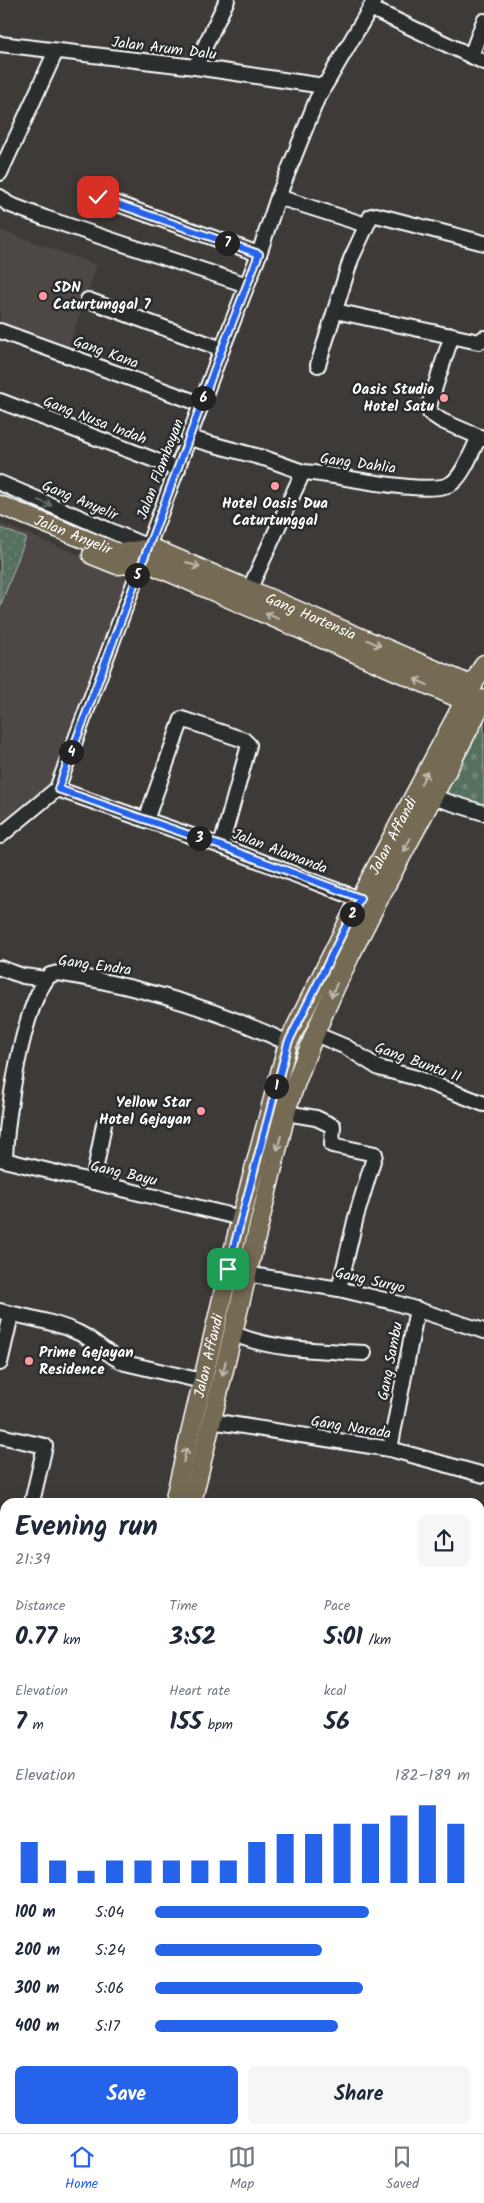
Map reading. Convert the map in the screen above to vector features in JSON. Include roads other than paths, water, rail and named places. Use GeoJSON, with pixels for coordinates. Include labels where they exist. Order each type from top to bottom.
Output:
{"type":"FeatureCollection","features":[{"type":"Feature","properties":{"kind":"main road","name":"Jalan Anyelir"},"geometry":{"type":"LineString","coordinates":[[0,505],[106,549],[124,553],[146,552]]}},
{"type":"Feature","properties":{"kind":"main road","name":"Jalan Anyelir"},"geometry":{"type":"LineString","coordinates":[[0,515],[114,564],[126,566],[146,552]]}},
{"type":"Feature","properties":{"kind":"main road","name":"Gang Hortensia"},"geometry":{"type":"LineString","coordinates":[[146,552],[157,550],[250,588],[477,705]]}},
{"type":"Feature","properties":{"kind":"main road","name":"Gang Hortensia"},"geometry":{"type":"LineString","coordinates":[[146,552],[477,705]]}},
{"type":"Feature","properties":{"kind":"main road","name":"Jalan Affandi"},"geometry":{"type":"LineString","coordinates":[[175,1498],[241,1218],[282,1106],[340,975],[477,705],[484,664]]}},
{"type":"Feature","properties":{"kind":"main road","name":"Jalan Affandi"},"geometry":{"type":"LineString","coordinates":[[193,1498],[246,1274],[282,1106],[288,1043],[360,898],[477,705]]}},
{"type":"Feature","properties":{"kind":"street"},"geometry":{"type":"LineString","coordinates":[[195,67],[227,0]]}},
{"type":"Feature","properties":{"kind":"street"},"geometry":{"type":"LineString","coordinates":[[372,4],[484,62]]}},
{"type":"Feature","properties":{"kind":"street","name":"Jalan Flamboyan"},"geometry":{"type":"LineString","coordinates":[[58,789],[201,404],[259,254],[278,197],[324,86],[372,4]]}},
{"type":"Feature","properties":{"kind":"street"},"geometry":{"type":"LineString","coordinates":[[471,56],[484,21]]}},
{"type":"Feature","properties":{"kind":"street","name":"Jalan Arum Dalu"},"geometry":{"type":"LineString","coordinates":[[0,44],[195,67],[324,86]]}},
{"type":"Feature","properties":{"kind":"street"},"geometry":{"type":"LineString","coordinates":[[0,173],[56,51]]}},
{"type":"Feature","properties":{"kind":"street"},"geometry":{"type":"LineString","coordinates":[[0,197],[8,204],[45,218],[247,285]]}},
{"type":"Feature","properties":{"kind":"street"},"geometry":{"type":"LineString","coordinates":[[98,197],[259,254]]}},
{"type":"Feature","properties":{"kind":"street"},"geometry":{"type":"LineString","coordinates":[[278,197],[366,225]]}},
{"type":"Feature","properties":{"kind":"street"},"geometry":{"type":"LineString","coordinates":[[318,365],[351,259],[371,216],[376,215],[484,243]]}},
{"type":"Feature","properties":{"kind":"street"},"geometry":{"type":"LineString","coordinates":[[88,300],[222,349]]}},
{"type":"Feature","properties":{"kind":"street"},"geometry":{"type":"LineString","coordinates":[[335,311],[479,342],[484,338]]}},
{"type":"Feature","properties":{"kind":"street","name":"Gang Kana"},"geometry":{"type":"LineString","coordinates":[[0,330],[201,404]]}},
{"type":"Feature","properties":{"kind":"street"},"geometry":{"type":"LineString","coordinates":[[452,335],[429,407],[430,413],[442,421],[482,438]]}},
{"type":"Feature","properties":{"kind":"street","name":"Gang Nusa Indah"},"geometry":{"type":"LineString","coordinates":[[0,401],[178,469]]}},
{"type":"Feature","properties":{"kind":"street"},"geometry":{"type":"LineString","coordinates":[[189,438],[267,459],[302,472]]}},
{"type":"Feature","properties":{"kind":"street","name":"Gang Dahlia"},"geometry":{"type":"LineString","coordinates":[[250,588],[302,472],[329,474],[382,484],[438,488],[453,482],[482,438]]}},
{"type":"Feature","properties":{"kind":"street","name":"Gang Anyelir"},"geometry":{"type":"LineString","coordinates":[[0,483],[146,552]]}},
{"type":"Feature","properties":{"kind":"street"},"geometry":{"type":"LineString","coordinates":[[146,820],[182,719],[244,740],[249,745],[221,846]]}},
{"type":"Feature","properties":{"kind":"street"},"geometry":{"type":"LineString","coordinates":[[0,836],[58,789]]}},
{"type":"Feature","properties":{"kind":"street","name":"Jalan Alamanda"},"geometry":{"type":"LineString","coordinates":[[58,789],[221,846],[360,898],[376,906]]}},
{"type":"Feature","properties":{"kind":"street"},"geometry":{"type":"LineString","coordinates":[[432,797],[484,814]]}},
{"type":"Feature","properties":{"kind":"street"},"geometry":{"type":"LineString","coordinates":[[0,968],[16,974],[46,979]]}},
{"type":"Feature","properties":{"kind":"street","name":"Gang Endra"},"geometry":{"type":"LineString","coordinates":[[2,1159],[15,1074],[34,1002],[50,974],[58,973],[144,990],[220,1014],[288,1043]]}},
{"type":"Feature","properties":{"kind":"street","name":"Gang Buntu II"},"geometry":{"type":"LineString","coordinates":[[315,1034],[346,1047],[378,1068],[417,1078],[484,1104]]}},
{"type":"Feature","properties":{"kind":"street"},"geometry":{"type":"LineString","coordinates":[[282,1106],[333,1126],[332,1145],[375,1154],[356,1217],[340,1290]]}},
{"type":"Feature","properties":{"kind":"street"},"geometry":{"type":"LineString","coordinates":[[93,1182],[104,1124]]}},
{"type":"Feature","properties":{"kind":"street","name":"Gang Bayu"},"geometry":{"type":"LineString","coordinates":[[2,1159],[241,1218]]}},
{"type":"Feature","properties":{"kind":"street","name":"Gang Suryo"},"geometry":{"type":"LineString","coordinates":[[246,1274],[340,1290],[417,1309],[484,1331]]}},
{"type":"Feature","properties":{"kind":"street","name":"Gang Sambu"},"geometry":{"type":"LineString","coordinates":[[390,1449],[417,1309]]}},
{"type":"Feature","properties":{"kind":"street"},"geometry":{"type":"LineString","coordinates":[[0,1363],[5,1313],[81,1334],[116,1360],[202,1381]]}},
{"type":"Feature","properties":{"kind":"street"},"geometry":{"type":"LineString","coordinates":[[232,1333],[250,1341],[270,1345],[364,1353]]}},
{"type":"Feature","properties":{"kind":"street","name":"Gang Narada"},"geometry":{"type":"LineString","coordinates":[[212,1420],[390,1449],[484,1475]]}},
{"type":"Feature","properties":{"kind":"street"},"geometry":{"type":"LineString","coordinates":[[0,1436],[45,1446],[33,1498]]}},
{"type":"Feature","properties":{"kind":"waterway"},"geometry":{"type":"LineString","coordinates":[[0,493],[101,534]]}},
{"type":"Feature","properties":{"kind":"place","name":"SDN Caturtunggal 7"},"geometry":{"type":"Point","coordinates":[43,296]}},
{"type":"Feature","properties":{"kind":"place","name":"Oasis Studio Hotel Satu"},"geometry":{"type":"Point","coordinates":[444,398]}},
{"type":"Feature","properties":{"kind":"place","name":"Hotel Oasis Dua Caturtunggal"},"geometry":{"type":"Point","coordinates":[275,486]}},
{"type":"Feature","properties":{"kind":"place","name":"Yellow Star Hotel Gejayan"},"geometry":{"type":"Point","coordinates":[201,1111]}},
{"type":"Feature","properties":{"kind":"place","name":"Prime Gejayan Residence"},"geometry":{"type":"Point","coordinates":[29,1361]}}]}
